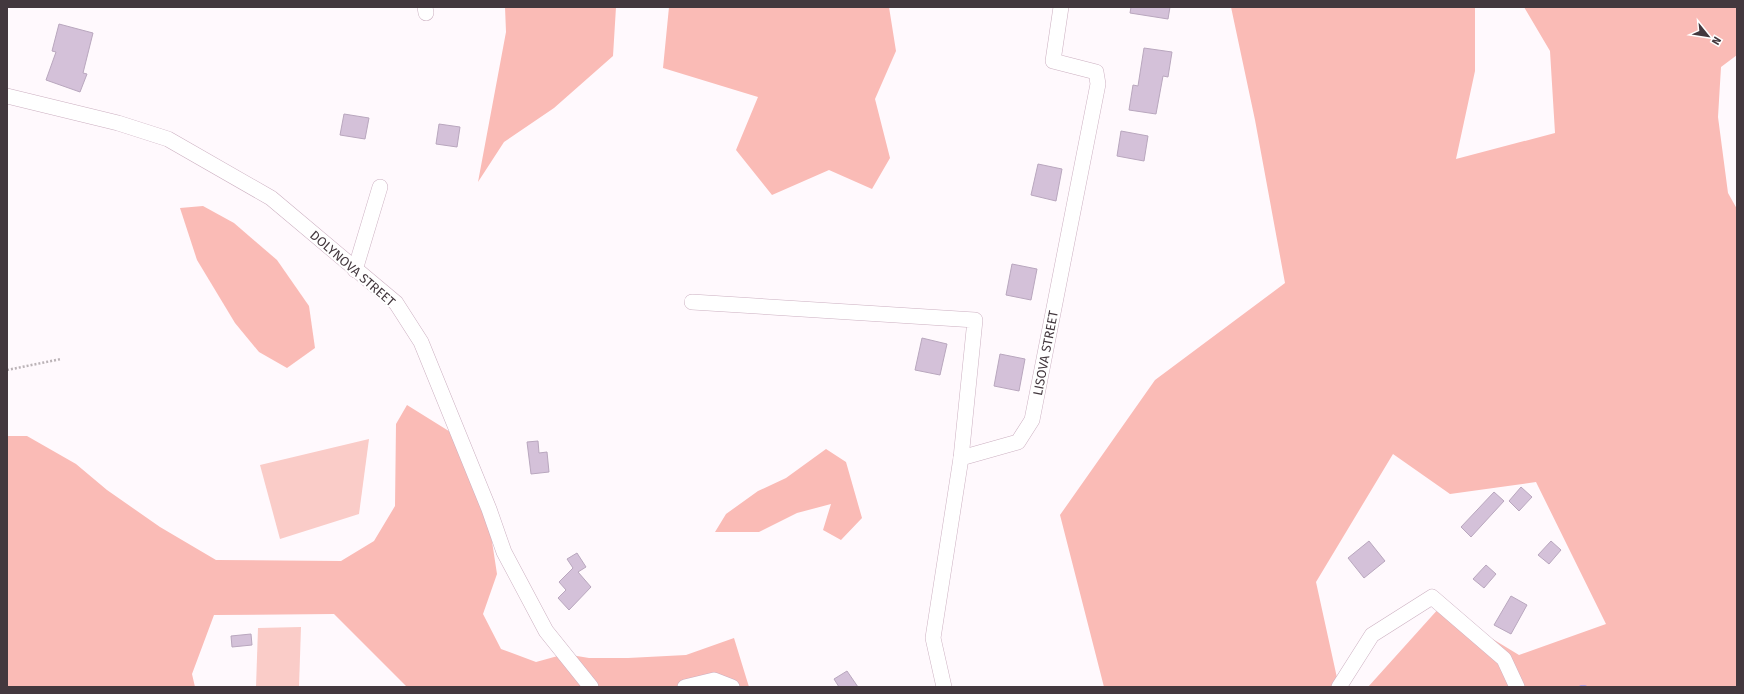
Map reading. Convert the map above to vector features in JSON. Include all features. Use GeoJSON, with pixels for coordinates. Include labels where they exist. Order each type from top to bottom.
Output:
{"type":"FeatureCollection","features":[{"type":"Feature","properties":{"kind":"street","name":"LISOVA STREET"},"geometry":{"type":"LineString","coordinates":[[961,458],[1018,442],[1032,420],[1098,84],[1096,72],[1053,61],[1062,7]]}},
{"type":"Feature","properties":{"kind":"street","name":"DOLYNOVA STREET"},"geometry":{"type":"LineString","coordinates":[[7,96],[118,123],[168,139],[271,198],[396,303],[421,342],[489,509],[504,552],[546,631],[591,687]]}},
{"type":"Feature","properties":{"kind":"street"},"geometry":{"type":"LineString","coordinates":[[355,270],[380,187]]}},
{"type":"Feature","properties":{"kind":"street"},"geometry":{"type":"LineString","coordinates":[[692,302],[975,320],[961,458],[933,638],[944,687]]}},
{"type":"Feature","properties":{"kind":"street"},"geometry":{"type":"LineString","coordinates":[[1340,687],[1372,635],[1432,597],[1504,659],[1517,687]]}},
{"type":"Feature","properties":{"kind":"street"},"geometry":{"type":"LineString","coordinates":[[685,687],[714,680],[732,687]]}},
{"type":"Feature","properties":{"kind":"path"},"geometry":{"type":"LineString","coordinates":[[7,370],[60,359]]}},
{"type":"Feature","properties":{"kind":"shaded area"},"geometry":{"type":"Polygon","coordinates":[[[505,7],[616,7],[613,56],[554,108],[504,142],[478,182],[506,32],[505,7]]]}},
{"type":"Feature","properties":{"kind":"shaded area"},"geometry":{"type":"Polygon","coordinates":[[[669,7],[889,7],[896,51],[875,99],[890,158],[872,189],[829,170],[772,195],[736,150],[758,97],[663,68],[669,7]]]}},
{"type":"Feature","properties":{"kind":"shaded area"},"geometry":{"type":"Polygon","coordinates":[[[1231,7],[1475,7],[1475,71],[1456,159],[1555,133],[1550,51],[1524,7],[1737,7],[1737,55],[1721,67],[1718,117],[1728,193],[1737,209],[1737,687],[1368,687],[1440,607],[1519,655],[1606,624],[1536,482],[1450,494],[1393,454],[1316,582],[1339,687],[1104,687],[1060,515],[1155,380],[1285,283],[1255,120],[1231,7]]]}},
{"type":"Feature","properties":{"kind":"shaded area"},"geometry":{"type":"Polygon","coordinates":[[[203,206],[234,223],[277,260],[309,306],[315,348],[287,368],[259,352],[235,323],[197,260],[180,208],[203,206]]]}},
{"type":"Feature","properties":{"kind":"shaded area"},"geometry":{"type":"Polygon","coordinates":[[[407,405],[460,438],[486,502],[497,574],[483,614],[501,649],[536,662],[565,654],[589,658],[628,658],[686,655],[734,638],[749,687],[407,687],[334,614],[214,615],[192,674],[195,687],[7,687],[7,436],[27,436],[76,464],[107,490],[160,527],[216,560],[341,561],[374,541],[395,506],[396,424],[407,405]]]}},
{"type":"Feature","properties":{"kind":"shaded area"},"geometry":{"type":"Polygon","coordinates":[[[369,439],[359,514],[280,539],[260,465],[369,439]]]}},
{"type":"Feature","properties":{"kind":"shaded area"},"geometry":{"type":"Polygon","coordinates":[[[826,449],[846,462],[862,518],[841,540],[823,530],[831,504],[797,513],[759,532],[715,532],[726,514],[758,491],[786,478],[826,449]]]}},
{"type":"Feature","properties":{"kind":"shaded area"},"geometry":{"type":"Polygon","coordinates":[[[301,627],[299,687],[256,687],[258,628],[301,627]]]}},
{"type":"Feature","properties":{"kind":"building"},"geometry":{"type":"Polygon","coordinates":[[[1131,7],[1170,7],[1168,19],[1130,13],[1131,7]]]}},
{"type":"Feature","properties":{"kind":"building"},"geometry":{"type":"Polygon","coordinates":[[[59,24],[93,33],[83,73],[87,74],[80,92],[46,80],[56,52],[52,51],[59,24]]]}},
{"type":"Feature","properties":{"kind":"building"},"geometry":{"type":"Polygon","coordinates":[[[1144,48],[1172,52],[1168,77],[1163,76],[1156,114],[1129,110],[1133,85],[1138,86],[1144,48]]]}},
{"type":"Feature","properties":{"kind":"building"},"geometry":{"type":"Polygon","coordinates":[[[344,114],[369,118],[365,139],[340,135],[344,114]]]}},
{"type":"Feature","properties":{"kind":"building"},"geometry":{"type":"Polygon","coordinates":[[[439,124],[460,127],[457,147],[436,144],[439,124]]]}},
{"type":"Feature","properties":{"kind":"building"},"geometry":{"type":"Polygon","coordinates":[[[1121,131],[1148,136],[1144,161],[1117,156],[1121,131]]]}},
{"type":"Feature","properties":{"kind":"building"},"geometry":{"type":"Polygon","coordinates":[[[1038,164],[1062,169],[1056,201],[1031,195],[1038,164]]]}},
{"type":"Feature","properties":{"kind":"building"},"geometry":{"type":"Polygon","coordinates":[[[1012,264],[1037,269],[1031,300],[1006,295],[1012,264]]]}},
{"type":"Feature","properties":{"kind":"building"},"geometry":{"type":"Polygon","coordinates":[[[922,338],[947,344],[940,375],[915,370],[922,338]]]}},
{"type":"Feature","properties":{"kind":"building"},"geometry":{"type":"Polygon","coordinates":[[[1000,354],[1025,359],[1019,391],[994,386],[1000,354]]]}},
{"type":"Feature","properties":{"kind":"building"},"geometry":{"type":"Polygon","coordinates":[[[538,441],[539,453],[547,452],[549,472],[531,474],[527,442],[538,441]]]}},
{"type":"Feature","properties":{"kind":"building"},"geometry":{"type":"Polygon","coordinates":[[[1521,487],[1532,497],[1519,511],[1509,501],[1521,487]]]}},
{"type":"Feature","properties":{"kind":"building"},"geometry":{"type":"Polygon","coordinates":[[[1494,492],[1504,501],[1471,537],[1461,527],[1494,492]]]}},
{"type":"Feature","properties":{"kind":"building"},"geometry":{"type":"Polygon","coordinates":[[[1369,541],[1385,561],[1364,578],[1348,558],[1369,541]]]}},
{"type":"Feature","properties":{"kind":"building"},"geometry":{"type":"Polygon","coordinates":[[[1551,541],[1561,550],[1549,564],[1538,555],[1551,541]]]}},
{"type":"Feature","properties":{"kind":"building"},"geometry":{"type":"Polygon","coordinates":[[[577,553],[586,567],[578,572],[591,587],[569,610],[558,598],[566,590],[559,582],[573,568],[567,559],[577,553]]]}},
{"type":"Feature","properties":{"kind":"building"},"geometry":{"type":"Polygon","coordinates":[[[1486,565],[1496,574],[1484,588],[1473,579],[1486,565]]]}},
{"type":"Feature","properties":{"kind":"building"},"geometry":{"type":"Polygon","coordinates":[[[1511,596],[1527,605],[1511,634],[1494,625],[1511,596]]]}},
{"type":"Feature","properties":{"kind":"building"},"geometry":{"type":"Polygon","coordinates":[[[251,634],[252,645],[232,647],[231,636],[251,634]]]}},
{"type":"Feature","properties":{"kind":"building"},"geometry":{"type":"Polygon","coordinates":[[[847,671],[858,687],[839,687],[834,679],[847,671]]]}}]}
